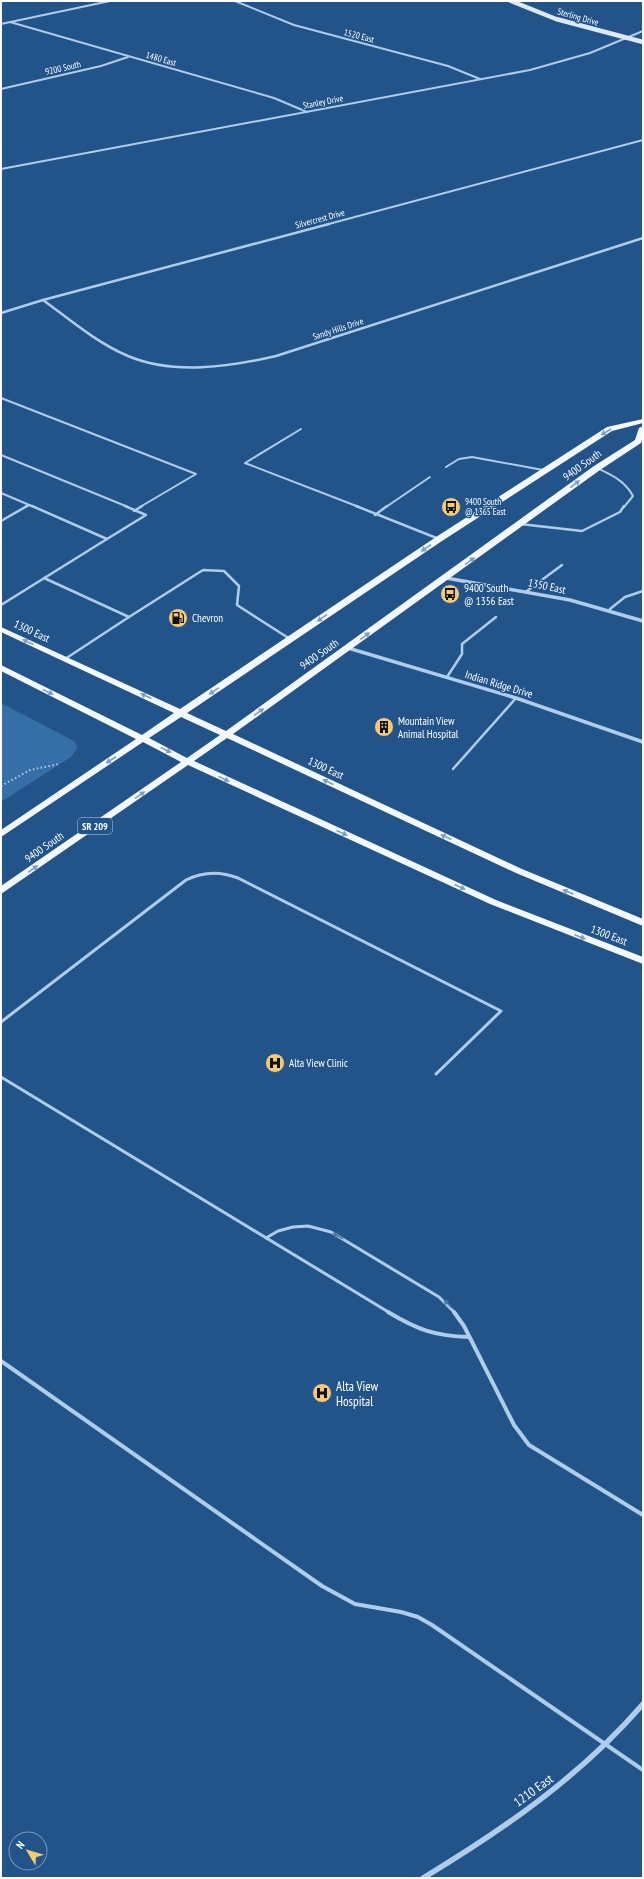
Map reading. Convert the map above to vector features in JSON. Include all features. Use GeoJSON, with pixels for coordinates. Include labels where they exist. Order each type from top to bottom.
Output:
{"type":"FeatureCollection","features":[{"type":"Feature","properties":{"kind":"main road","name":"9400 South"},"geometry":{"type":"LineString","coordinates":[[1,834],[439,539],[610,429],[643,421]]}},
{"type":"Feature","properties":{"kind":"main road","name":"9400 South"},"geometry":{"type":"LineString","coordinates":[[1,892],[189,761],[446,578],[597,468],[638,441],[643,428]]}},
{"type":"Feature","properties":{"kind":"main road","name":"1300 East"},"geometry":{"type":"LineString","coordinates":[[1,629],[519,872],[643,923]]}},
{"type":"Feature","properties":{"kind":"main road","name":"1300 East"},"geometry":{"type":"LineString","coordinates":[[1,668],[189,761],[493,902],[643,961]]}},
{"type":"Feature","properties":{"kind":"street"},"geometry":{"type":"LineString","coordinates":[[1,24],[110,1]]}},
{"type":"Feature","properties":{"kind":"street","name":"1520 East"},"geometry":{"type":"LineString","coordinates":[[235,1],[294,25],[448,66],[481,79]]}},
{"type":"Feature","properties":{"kind":"street","name":"Sterling Drive"},"geometry":{"type":"LineString","coordinates":[[511,1],[556,19],[643,42]]}},
{"type":"Feature","properties":{"kind":"street","name":"1480 East"},"geometry":{"type":"LineString","coordinates":[[10,22],[274,98],[307,112]]}},
{"type":"Feature","properties":{"kind":"street","name":"Stanley Drive"},"geometry":{"type":"LineString","coordinates":[[1,169],[481,79],[560,62],[628,38],[643,31]]}},
{"type":"Feature","properties":{"kind":"street","name":"9200 South"},"geometry":{"type":"LineString","coordinates":[[1,89],[101,66],[128,57]]}},
{"type":"Feature","properties":{"kind":"street","name":"Silvercrest Drive"},"geometry":{"type":"LineString","coordinates":[[1,313],[43,300],[643,140]]}},
{"type":"Feature","properties":{"kind":"street","name":"Sandy Hills Drive"},"geometry":{"type":"LineString","coordinates":[[43,300],[126,355],[166,364],[194,367],[218,367],[248,363],[276,356],[643,238]]}},
{"type":"Feature","properties":{"kind":"street","name":"1350 East"},"geometry":{"type":"LineString","coordinates":[[446,578],[527,591],[610,609],[643,621]]}},
{"type":"Feature","properties":{"kind":"street","name":"Indian Ridge Drive"},"geometry":{"type":"LineString","coordinates":[[348,648],[516,698],[643,742]]}},
{"type":"Feature","properties":{"kind":"street","name":"1210 East"},"geometry":{"type":"LineString","coordinates":[[423,1878],[460,1856],[550,1793],[606,1745],[643,1704]]}},
{"type":"Feature","properties":{"kind":"lane"},"geometry":{"type":"LineString","coordinates":[[1,398],[196,474],[134,510]]}},
{"type":"Feature","properties":{"kind":"lane"},"geometry":{"type":"LineString","coordinates":[[301,429],[245,464],[439,539]]}},
{"type":"Feature","properties":{"kind":"lane"},"geometry":{"type":"LineString","coordinates":[[1,455],[146,515],[1,605]]}},
{"type":"Feature","properties":{"kind":"lane"},"geometry":{"type":"LineString","coordinates":[[446,467],[459,459],[472,457],[545,471]]}},
{"type":"Feature","properties":{"kind":"lane"},"geometry":{"type":"LineString","coordinates":[[520,524],[582,531],[620,512],[633,496],[631,490],[619,478],[597,468]]}},
{"type":"Feature","properties":{"kind":"lane"},"geometry":{"type":"LineString","coordinates":[[375,514],[430,477]]}},
{"type":"Feature","properties":{"kind":"lane"},"geometry":{"type":"LineString","coordinates":[[1,492],[107,539]]}},
{"type":"Feature","properties":{"kind":"lane"},"geometry":{"type":"LineString","coordinates":[[1,521],[30,505]]}},
{"type":"Feature","properties":{"kind":"lane"},"geometry":{"type":"LineString","coordinates":[[527,591],[562,565]]}},
{"type":"Feature","properties":{"kind":"lane"},"geometry":{"type":"LineString","coordinates":[[65,659],[203,570],[224,571],[239,586],[237,606],[291,639]]}},
{"type":"Feature","properties":{"kind":"lane"},"geometry":{"type":"LineString","coordinates":[[44,578],[129,617]]}},
{"type":"Feature","properties":{"kind":"lane"},"geometry":{"type":"LineString","coordinates":[[610,609],[625,597],[643,591]]}},
{"type":"Feature","properties":{"kind":"lane"},"geometry":{"type":"LineString","coordinates":[[447,677],[462,654],[462,644],[496,617]]}},
{"type":"Feature","properties":{"kind":"lane"},"geometry":{"type":"LineString","coordinates":[[453,769],[516,698]]}},
{"type":"Feature","properties":{"kind":"lane"},"geometry":{"type":"LineString","coordinates":[[1,1022],[186,880],[203,873],[222,872],[238,878],[501,1011],[436,1074]]}},
{"type":"Feature","properties":{"kind":"lane"},"geometry":{"type":"LineString","coordinates":[[1,1077],[411,1326],[442,1336],[469,1337]]}},
{"type":"Feature","properties":{"kind":"lane"},"geometry":{"type":"LineString","coordinates":[[266,1238],[278,1231],[293,1227],[320,1228],[331,1232],[439,1296],[457,1315],[514,1425],[529,1444],[643,1515]]}},
{"type":"Feature","properties":{"kind":"lane"},"geometry":{"type":"LineString","coordinates":[[1,1360],[322,1586],[355,1604],[401,1612],[418,1617],[432,1625],[643,1770]]}},
{"type":"Feature","properties":{"kind":"path"},"geometry":{"type":"LineString","coordinates":[[1,786],[30,770],[59,764]]}},
{"type":"Feature","properties":{"kind":"shaded area"},"geometry":{"type":"Polygon","coordinates":[[[1,703],[74,741],[78,747],[71,757],[1,802],[1,703]]]}},
{"type":"Feature","properties":{"kind":"place","name":"9400 South @ 1365 East"},"geometry":{"type":"Point","coordinates":[451,507]}},
{"type":"Feature","properties":{"kind":"place","name":"9400 South @ 1356 East"},"geometry":{"type":"Point","coordinates":[450,594]}},
{"type":"Feature","properties":{"kind":"place","name":"Chevron"},"geometry":{"type":"Point","coordinates":[178,618]}},
{"type":"Feature","properties":{"kind":"place","name":"Mountain View Animal Hospital"},"geometry":{"type":"Point","coordinates":[384,727]}},
{"type":"Feature","properties":{"kind":"place","name":"Alta View Clinic"},"geometry":{"type":"Point","coordinates":[275,1063]}},
{"type":"Feature","properties":{"kind":"place","name":"Alta View Hospital"},"geometry":{"type":"Point","coordinates":[322,1393]}}]}
